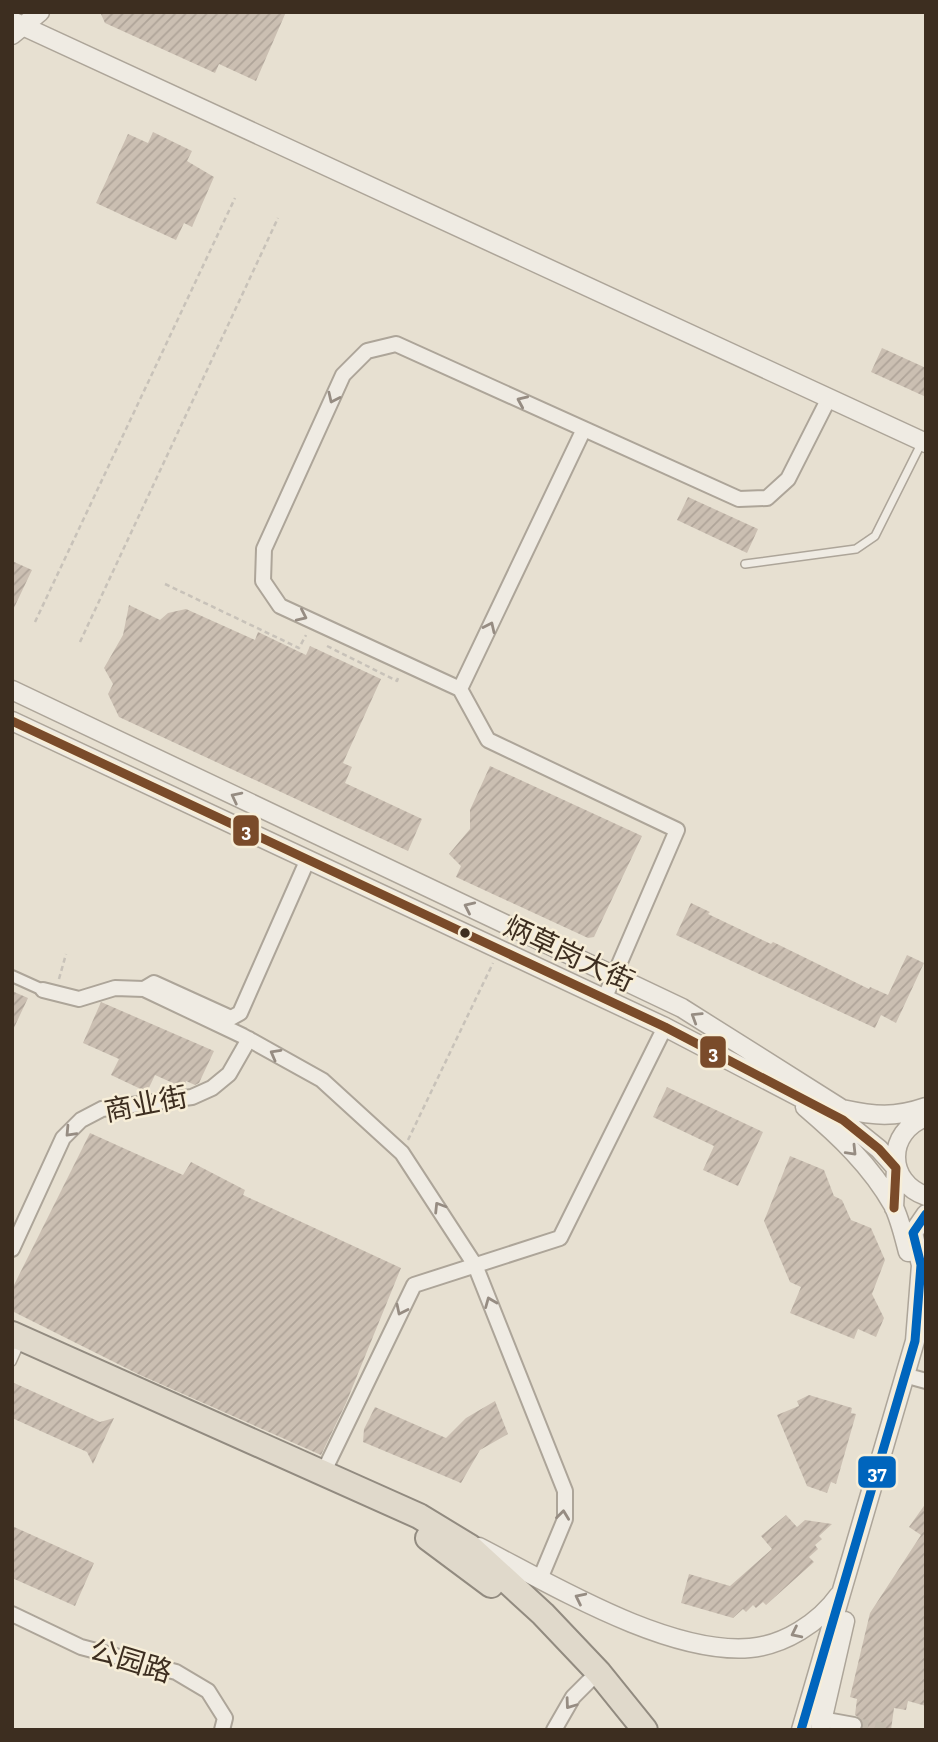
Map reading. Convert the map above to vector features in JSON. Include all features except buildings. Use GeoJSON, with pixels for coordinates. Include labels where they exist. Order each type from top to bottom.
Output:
{"type":"FeatureCollection","features":[{"type":"Feature","properties":{"kind":"highway"},"geometry":{"type":"LineString","coordinates":[[15,1348],[323,1473],[419,1516],[470,1547],[536,1607],[599,1673],[645,1730]]}},
{"type":"Feature","properties":{"kind":"highway"},"geometry":{"type":"LineString","coordinates":[[15,1348],[415,1528],[505,1595],[589,1681],[629,1730]]}},
{"type":"Feature","properties":{"kind":"street"},"geometry":{"type":"LineString","coordinates":[[17,27],[40,12]]}},
{"type":"Feature","properties":{"kind":"street"},"geometry":{"type":"LineString","coordinates":[[17,27],[924,442]]}},
{"type":"Feature","properties":{"kind":"street"},"geometry":{"type":"LineString","coordinates":[[605,998],[677,830],[488,740],[460,689],[280,606],[263,581],[264,549],[343,375],[367,351],[396,344],[739,499],[767,498],[788,479],[829,398]]}},
{"type":"Feature","properties":{"kind":"street"},"geometry":{"type":"LineString","coordinates":[[460,689],[584,429]]}},
{"type":"Feature","properties":{"kind":"street","name":"炳草岗大街"},"geometry":{"type":"LineString","coordinates":[[12,690],[681,1008],[768,1072]]}},
{"type":"Feature","properties":{"kind":"street","name":"炳草岗大街"},"geometry":{"type":"LineString","coordinates":[[12,721],[665,1027],[768,1072]]}},
{"type":"Feature","properties":{"kind":"street"},"geometry":{"type":"LineString","coordinates":[[144,989],[154,983],[231,1018],[240,1013],[308,859]]}},
{"type":"Feature","properties":{"kind":"street"},"geometry":{"type":"LineString","coordinates":[[12,976],[43,990],[79,999],[115,988],[144,989],[249,1039],[322,1080],[402,1153],[475,1265],[565,1491],[565,1519],[540,1578]]}},
{"type":"Feature","properties":{"kind":"street"},"geometry":{"type":"LineString","coordinates":[[323,1473],[414,1284],[560,1238],[665,1027]]}},
{"type":"Feature","properties":{"kind":"street","name":"商业街"},"geometry":{"type":"LineString","coordinates":[[13,1246],[63,1138],[81,1120],[102,1110],[192,1097],[212,1088],[229,1074],[249,1039]]}},
{"type":"Feature","properties":{"kind":"street"},"geometry":{"type":"LineString","coordinates":[[768,1072],[842,1109],[872,1115],[925,1114]]}},
{"type":"Feature","properties":{"kind":"street"},"geometry":{"type":"LineString","coordinates":[[768,1072],[843,1120],[879,1149],[897,1168],[912,1190],[926,1196]]}},
{"type":"Feature","properties":{"kind":"street"},"geometry":{"type":"LineString","coordinates":[[768,1072],[835,1133],[877,1181],[894,1208],[910,1258],[922,1318]]}},
{"type":"Feature","properties":{"kind":"street"},"geometry":{"type":"LineString","coordinates":[[894,1208],[898,1141],[904,1131],[925,1114]]}},
{"type":"Feature","properties":{"kind":"street"},"geometry":{"type":"LineString","coordinates":[[854,1725],[820,1724],[855,1579],[916,1377],[922,1318],[921,1265],[913,1233],[926,1214]]}},
{"type":"Feature","properties":{"kind":"street"},"geometry":{"type":"LineString","coordinates":[[801,1730],[845,1587],[926,1350]]}},
{"type":"Feature","properties":{"kind":"street"},"geometry":{"type":"LineString","coordinates":[[419,1516],[540,1578],[668,1635],[722,1648],[751,1648],[799,1632],[820,1616],[845,1587]]}},
{"type":"Feature","properties":{"kind":"street","name":"公园路"},"geometry":{"type":"LineString","coordinates":[[12,1614],[82,1647],[176,1672],[208,1691],[225,1718],[222,1730]]}},
{"type":"Feature","properties":{"kind":"street"},"geometry":{"type":"LineString","coordinates":[[554,1730],[573,1698],[589,1681]]}},
{"type":"Feature","properties":{"kind":"lane"},"geometry":{"type":"LineString","coordinates":[[745,564],[856,549],[866,544],[875,536],[924,442]]}},
{"type":"Feature","properties":{"kind":"path"},"geometry":{"type":"LineString","coordinates":[[35,622],[235,198]]}},
{"type":"Feature","properties":{"kind":"path"},"geometry":{"type":"LineString","coordinates":[[80,642],[278,218]]}},
{"type":"Feature","properties":{"kind":"path"},"geometry":{"type":"LineString","coordinates":[[165,584],[299,648],[305,635],[397,681],[406,664]]}},
{"type":"Feature","properties":{"kind":"path"},"geometry":{"type":"LineString","coordinates":[[402,1153],[500,948]]}},
{"type":"Feature","properties":{"kind":"tunnel"},"geometry":{"type":"LineString","coordinates":[[854,1725],[885,1730]]}},
{"type":"Feature","properties":{"kind":"transit line","name":"3"},"geometry":{"type":"LineString","coordinates":[[12,721],[665,1027],[843,1120],[879,1149],[896,1168],[894,1208]]}},
{"type":"Feature","properties":{"kind":"transit line","name":"37"},"geometry":{"type":"LineString","coordinates":[[801,1730],[915,1341],[921,1265],[913,1233],[926,1214]]}}]}
